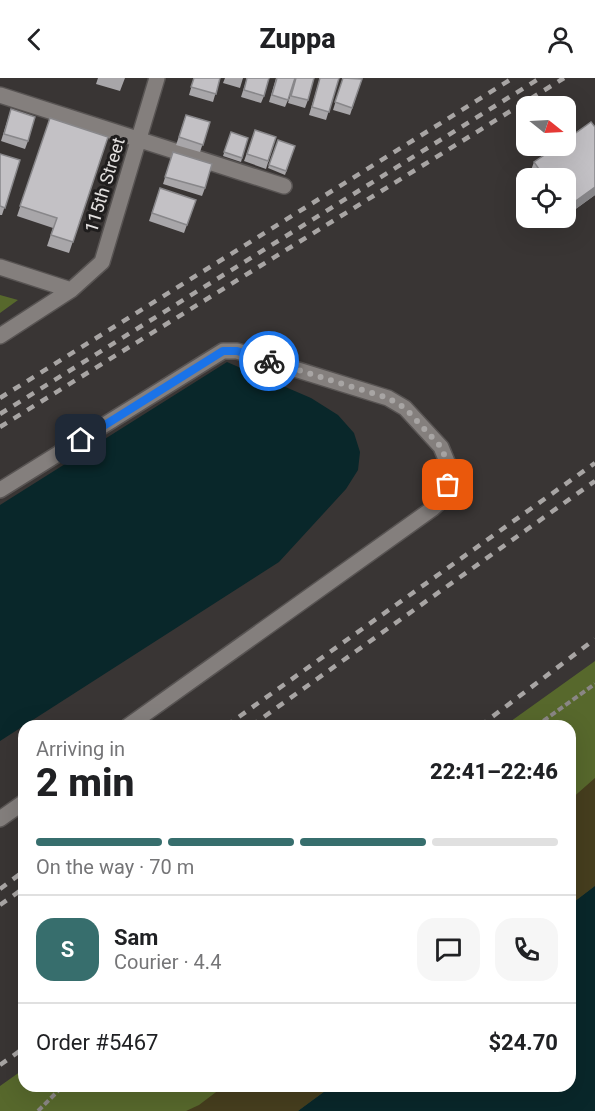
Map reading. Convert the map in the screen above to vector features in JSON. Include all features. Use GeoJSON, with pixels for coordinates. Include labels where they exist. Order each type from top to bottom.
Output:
{"type":"FeatureCollection","features":[{"type":"Feature","properties":{"kind":"street","name":"115th Street"},"geometry":{"type":"LineString","coordinates":[[0,336],[71,290],[102,262],[157,78]]}},
{"type":"Feature","properties":{"kind":"street"},"geometry":{"type":"LineString","coordinates":[[0,95],[284,186]]}},
{"type":"Feature","properties":{"kind":"street"},"geometry":{"type":"LineString","coordinates":[[0,267],[71,290]]}},
{"type":"Feature","properties":{"kind":"street"},"geometry":{"type":"LineString","coordinates":[[0,490],[223,351],[237,351],[388,398],[405,408],[441,447],[450,469],[443,499],[432,509],[137,720]]}},
{"type":"Feature","properties":{"kind":"street"},"geometry":{"type":"LineString","coordinates":[[0,819],[18,806]]}},
{"type":"Feature","properties":{"kind":"path"},"geometry":{"type":"LineString","coordinates":[[544,720],[595,684]]}},
{"type":"Feature","properties":{"kind":"path"},"geometry":{"type":"LineString","coordinates":[[38,1111],[57,1092]]}},
{"type":"Feature","properties":{"kind":"green space"},"geometry":{"type":"Polygon","coordinates":[[[0,295],[18,300],[0,313],[0,295]]]}},
{"type":"Feature","properties":{"kind":"green space"},"geometry":{"type":"Polygon","coordinates":[[[595,661],[595,886],[576,900],[576,720],[512,720],[595,661]]]}},
{"type":"Feature","properties":{"kind":"green space"},"geometry":{"type":"Polygon","coordinates":[[[18,1073],[18,1092],[324,1092],[298,1111],[0,1111],[0,1086],[18,1073]]]}},
{"type":"Feature","properties":{"kind":"sand"},"geometry":{"type":"Polygon","coordinates":[[[595,778],[595,886],[576,900],[576,795],[595,778]]]}},
{"type":"Feature","properties":{"kind":"sand"},"geometry":{"type":"Polygon","coordinates":[[[216,1092],[324,1092],[298,1111],[186,1111],[199,1105],[216,1092]]]}},
{"type":"Feature","properties":{"kind":"water"},"geometry":{"type":"Polygon","coordinates":[[[227,362],[311,398],[338,415],[354,433],[360,452],[358,470],[346,489],[279,562],[33,720],[18,720],[18,729],[0,741],[0,505],[227,362]]]}},
{"type":"Feature","properties":{"kind":"water"},"geometry":{"type":"Polygon","coordinates":[[[595,886],[595,1111],[298,1111],[324,1092],[576,1092],[576,900],[595,886]]]}},
{"type":"Feature","properties":{"kind":"building"},"geometry":{"type":"Polygon","coordinates":[[[194,78],[220,78],[216,94],[191,87],[194,78]]]}},
{"type":"Feature","properties":{"kind":"building"},"geometry":{"type":"Polygon","coordinates":[[[247,78],[269,78],[264,96],[244,90],[247,78]]]}},
{"type":"Feature","properties":{"kind":"building"},"geometry":{"type":"Polygon","coordinates":[[[277,78],[295,78],[288,100],[272,95],[277,78]]]}},
{"type":"Feature","properties":{"kind":"building"},"geometry":{"type":"Polygon","coordinates":[[[296,78],[314,78],[308,100],[291,96],[296,78]]]}},
{"type":"Feature","properties":{"kind":"building"},"geometry":{"type":"Polygon","coordinates":[[[320,78],[339,78],[329,112],[312,107],[320,78]]]}},
{"type":"Feature","properties":{"kind":"building"},"geometry":{"type":"Polygon","coordinates":[[[343,78],[362,79],[352,108],[335,102],[343,78]]]}},
{"type":"Feature","properties":{"kind":"building"},"geometry":{"type":"Polygon","coordinates":[[[11,109],[35,117],[28,141],[4,134],[11,109]]]}},
{"type":"Feature","properties":{"kind":"building"},"geometry":{"type":"Polygon","coordinates":[[[186,115],[210,122],[203,145],[179,137],[186,115]]]}},
{"type":"Feature","properties":{"kind":"building"},"geometry":{"type":"Polygon","coordinates":[[[50,118],[108,137],[73,242],[51,235],[57,218],[20,206],[50,118]]]}},
{"type":"Feature","properties":{"kind":"building"},"geometry":{"type":"Polygon","coordinates":[[[591,122],[595,127],[595,187],[576,201],[576,168],[538,168],[534,162],[543,156],[576,156],[576,133],[591,122]]]}},
{"type":"Feature","properties":{"kind":"building"},"geometry":{"type":"Polygon","coordinates":[[[255,130],[276,137],[268,161],[247,154],[255,130]]]}},
{"type":"Feature","properties":{"kind":"building"},"geometry":{"type":"Polygon","coordinates":[[[231,132],[248,138],[242,158],[224,152],[231,132]]]}},
{"type":"Feature","properties":{"kind":"building"},"geometry":{"type":"Polygon","coordinates":[[[278,140],[295,146],[286,171],[269,165],[278,140]]]}},
{"type":"Feature","properties":{"kind":"building"},"geometry":{"type":"Polygon","coordinates":[[[173,152],[212,164],[205,188],[165,177],[173,152]]]}},
{"type":"Feature","properties":{"kind":"building"},"geometry":{"type":"Polygon","coordinates":[[[0,154],[20,160],[5,208],[0,206],[0,154]]]}},
{"type":"Feature","properties":{"kind":"building"},"geometry":{"type":"Polygon","coordinates":[[[160,188],[196,200],[187,225],[152,213],[160,188]]]}},
{"type":"Feature","properties":{"kind":"railway"},"geometry":{"type":"LineString","coordinates":[[0,398],[513,78]]}},
{"type":"Feature","properties":{"kind":"railway"},"geometry":{"type":"LineString","coordinates":[[0,414],[540,78]]}},
{"type":"Feature","properties":{"kind":"railway"},"geometry":{"type":"LineString","coordinates":[[0,427],[564,78]]}},
{"type":"Feature","properties":{"kind":"railway"},"geometry":{"type":"LineString","coordinates":[[234,720],[595,463]]}},
{"type":"Feature","properties":{"kind":"railway"},"geometry":{"type":"LineString","coordinates":[[259,720],[595,481]]}},
{"type":"Feature","properties":{"kind":"railway"},"geometry":{"type":"LineString","coordinates":[[488,720],[595,639]]}},
{"type":"Feature","properties":{"kind":"railway"},"geometry":{"type":"LineString","coordinates":[[0,889],[18,876]]}},
{"type":"Feature","properties":{"kind":"railway"},"geometry":{"type":"LineString","coordinates":[[0,905],[18,892]]}},
{"type":"Feature","properties":{"kind":"railway"},"geometry":{"type":"LineString","coordinates":[[0,1065],[18,1052]]}},
{"type":"Feature","properties":{"kind":"way so far"},"geometry":{"type":"LineString","coordinates":[[269,361],[388,398],[405,408],[441,447],[450,469],[448,485]]}},
{"type":"Feature","properties":{"kind":"route"},"geometry":{"type":"LineString","coordinates":[[81,440],[223,351],[237,351],[269,361]]}}]}
